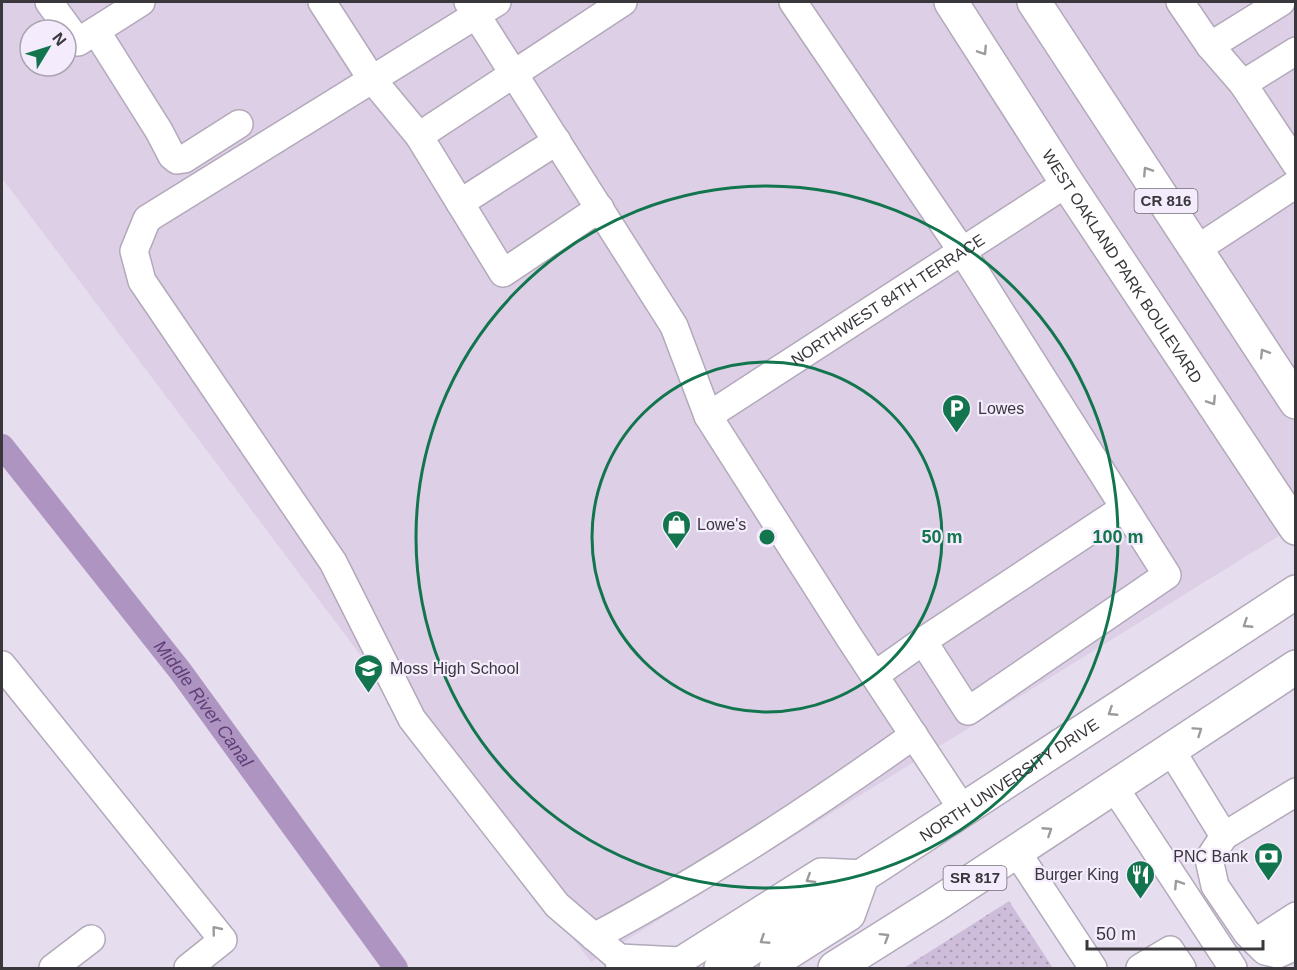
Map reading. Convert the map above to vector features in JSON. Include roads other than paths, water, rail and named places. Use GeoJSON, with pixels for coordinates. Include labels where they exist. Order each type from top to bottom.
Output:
{"type":"FeatureCollection","features":[{"type":"Feature","properties":{"kind":"main road","name":"WEST OAKLAND PARK BOULEVARD"},"geometry":{"type":"LineString","coordinates":[[951,2],[1067,183],[1296,528]]}},
{"type":"Feature","properties":{"kind":"main road","name":"CR 816"},"geometry":{"type":"LineString","coordinates":[[1035,2],[1296,402]]}},
{"type":"Feature","properties":{"kind":"main road","name":"NORTH UNIVERSITY DRIVE"},"geometry":{"type":"LineString","coordinates":[[721,969],[1296,592]]}},
{"type":"Feature","properties":{"kind":"main road","name":"SR 817"},"geometry":{"type":"LineString","coordinates":[[835,969],[1296,667]]}},
{"type":"Feature","properties":{"kind":"street"},"geometry":{"type":"LineString","coordinates":[[49,2],[78,42],[141,2]]}},
{"type":"Feature","properties":{"kind":"street"},"geometry":{"type":"LineString","coordinates":[[322,2],[371,78],[418,136],[503,273],[600,208]]}},
{"type":"Feature","properties":{"kind":"street"},"geometry":{"type":"LineString","coordinates":[[418,136],[623,2]]}},
{"type":"Feature","properties":{"kind":"street"},"geometry":{"type":"LineString","coordinates":[[793,2],[962,252],[1167,575],[968,711],[923,641]]}},
{"type":"Feature","properties":{"kind":"street"},"geometry":{"type":"LineString","coordinates":[[1180,2],[1210,46],[1243,84],[1296,164]]}},
{"type":"Feature","properties":{"kind":"street"},"geometry":{"type":"LineString","coordinates":[[1210,46],[1281,2]]}},
{"type":"Feature","properties":{"kind":"street"},"geometry":{"type":"LineString","coordinates":[[773,969],[774,965],[851,916],[866,874],[820,872],[680,961],[619,963],[594,937],[557,905],[412,719],[333,562],[142,281],[134,251],[147,219],[371,78],[480,6],[513,73],[674,326],[708,416],[963,810]]}},
{"type":"Feature","properties":{"kind":"street"},"geometry":{"type":"LineString","coordinates":[[96,31],[159,130],[172,156],[177,160],[184,159],[239,124]]}},
{"type":"Feature","properties":{"kind":"street"},"geometry":{"type":"LineString","coordinates":[[1243,84],[1296,51]]}},
{"type":"Feature","properties":{"kind":"street"},"geometry":{"type":"LineString","coordinates":[[460,203],[557,141]]}},
{"type":"Feature","properties":{"kind":"street","name":"NORTHWEST 84TH TERRACE"},"geometry":{"type":"LineString","coordinates":[[708,416],[1067,183]]}},
{"type":"Feature","properties":{"kind":"street"},"geometry":{"type":"LineString","coordinates":[[1197,249],[1296,184]]}},
{"type":"Feature","properties":{"kind":"street"},"geometry":{"type":"LineString","coordinates":[[875,675],[1124,508]]}},
{"type":"Feature","properties":{"kind":"street"},"geometry":{"type":"LineString","coordinates":[[2,665],[223,940],[188,969]]}},
{"type":"Feature","properties":{"kind":"street"},"geometry":{"type":"LineString","coordinates":[[594,937],[731,857],[861,773],[914,735]]}},
{"type":"Feature","properties":{"kind":"street"},"geometry":{"type":"LineString","coordinates":[[1170,750],[1224,836]]}},
{"type":"Feature","properties":{"kind":"street"},"geometry":{"type":"LineString","coordinates":[[1114,787],[1233,969]]}},
{"type":"Feature","properties":{"kind":"street"},"geometry":{"type":"LineString","coordinates":[[1296,792],[1224,836],[1209,859],[1215,886],[1247,933],[1265,951],[1278,954],[1296,946]]}},
{"type":"Feature","properties":{"kind":"street"},"geometry":{"type":"LineString","coordinates":[[1016,851],[1093,969]]}},
{"type":"Feature","properties":{"kind":"street"},"geometry":{"type":"LineString","coordinates":[[1256,942],[1296,916]]}},
{"type":"Feature","properties":{"kind":"street"},"geometry":{"type":"LineString","coordinates":[[53,969],[91,939]]}},
{"type":"Feature","properties":{"kind":"street"},"geometry":{"type":"LineString","coordinates":[[1140,969],[1170,950],[1182,969]]}},
{"type":"Feature","properties":{"kind":"waterway","name":"Middle River Canal"},"geometry":{"type":"LineString","coordinates":[[2,446],[181,672],[396,968]]}},
{"type":"Feature","properties":{"kind":"place","name":"Lowes"},"geometry":{"type":"Point","coordinates":[957,434]}},
{"type":"Feature","properties":{"kind":"place","name":"Lowe's"},"geometry":{"type":"Point","coordinates":[676,550]}},
{"type":"Feature","properties":{"kind":"place","name":"Moss High School"},"geometry":{"type":"Point","coordinates":[369,694]}},
{"type":"Feature","properties":{"kind":"place","name":"PNC Bank"},"geometry":{"type":"Point","coordinates":[1269,882]}},
{"type":"Feature","properties":{"kind":"place","name":"Burger King"},"geometry":{"type":"Point","coordinates":[1140,900]}}]}
